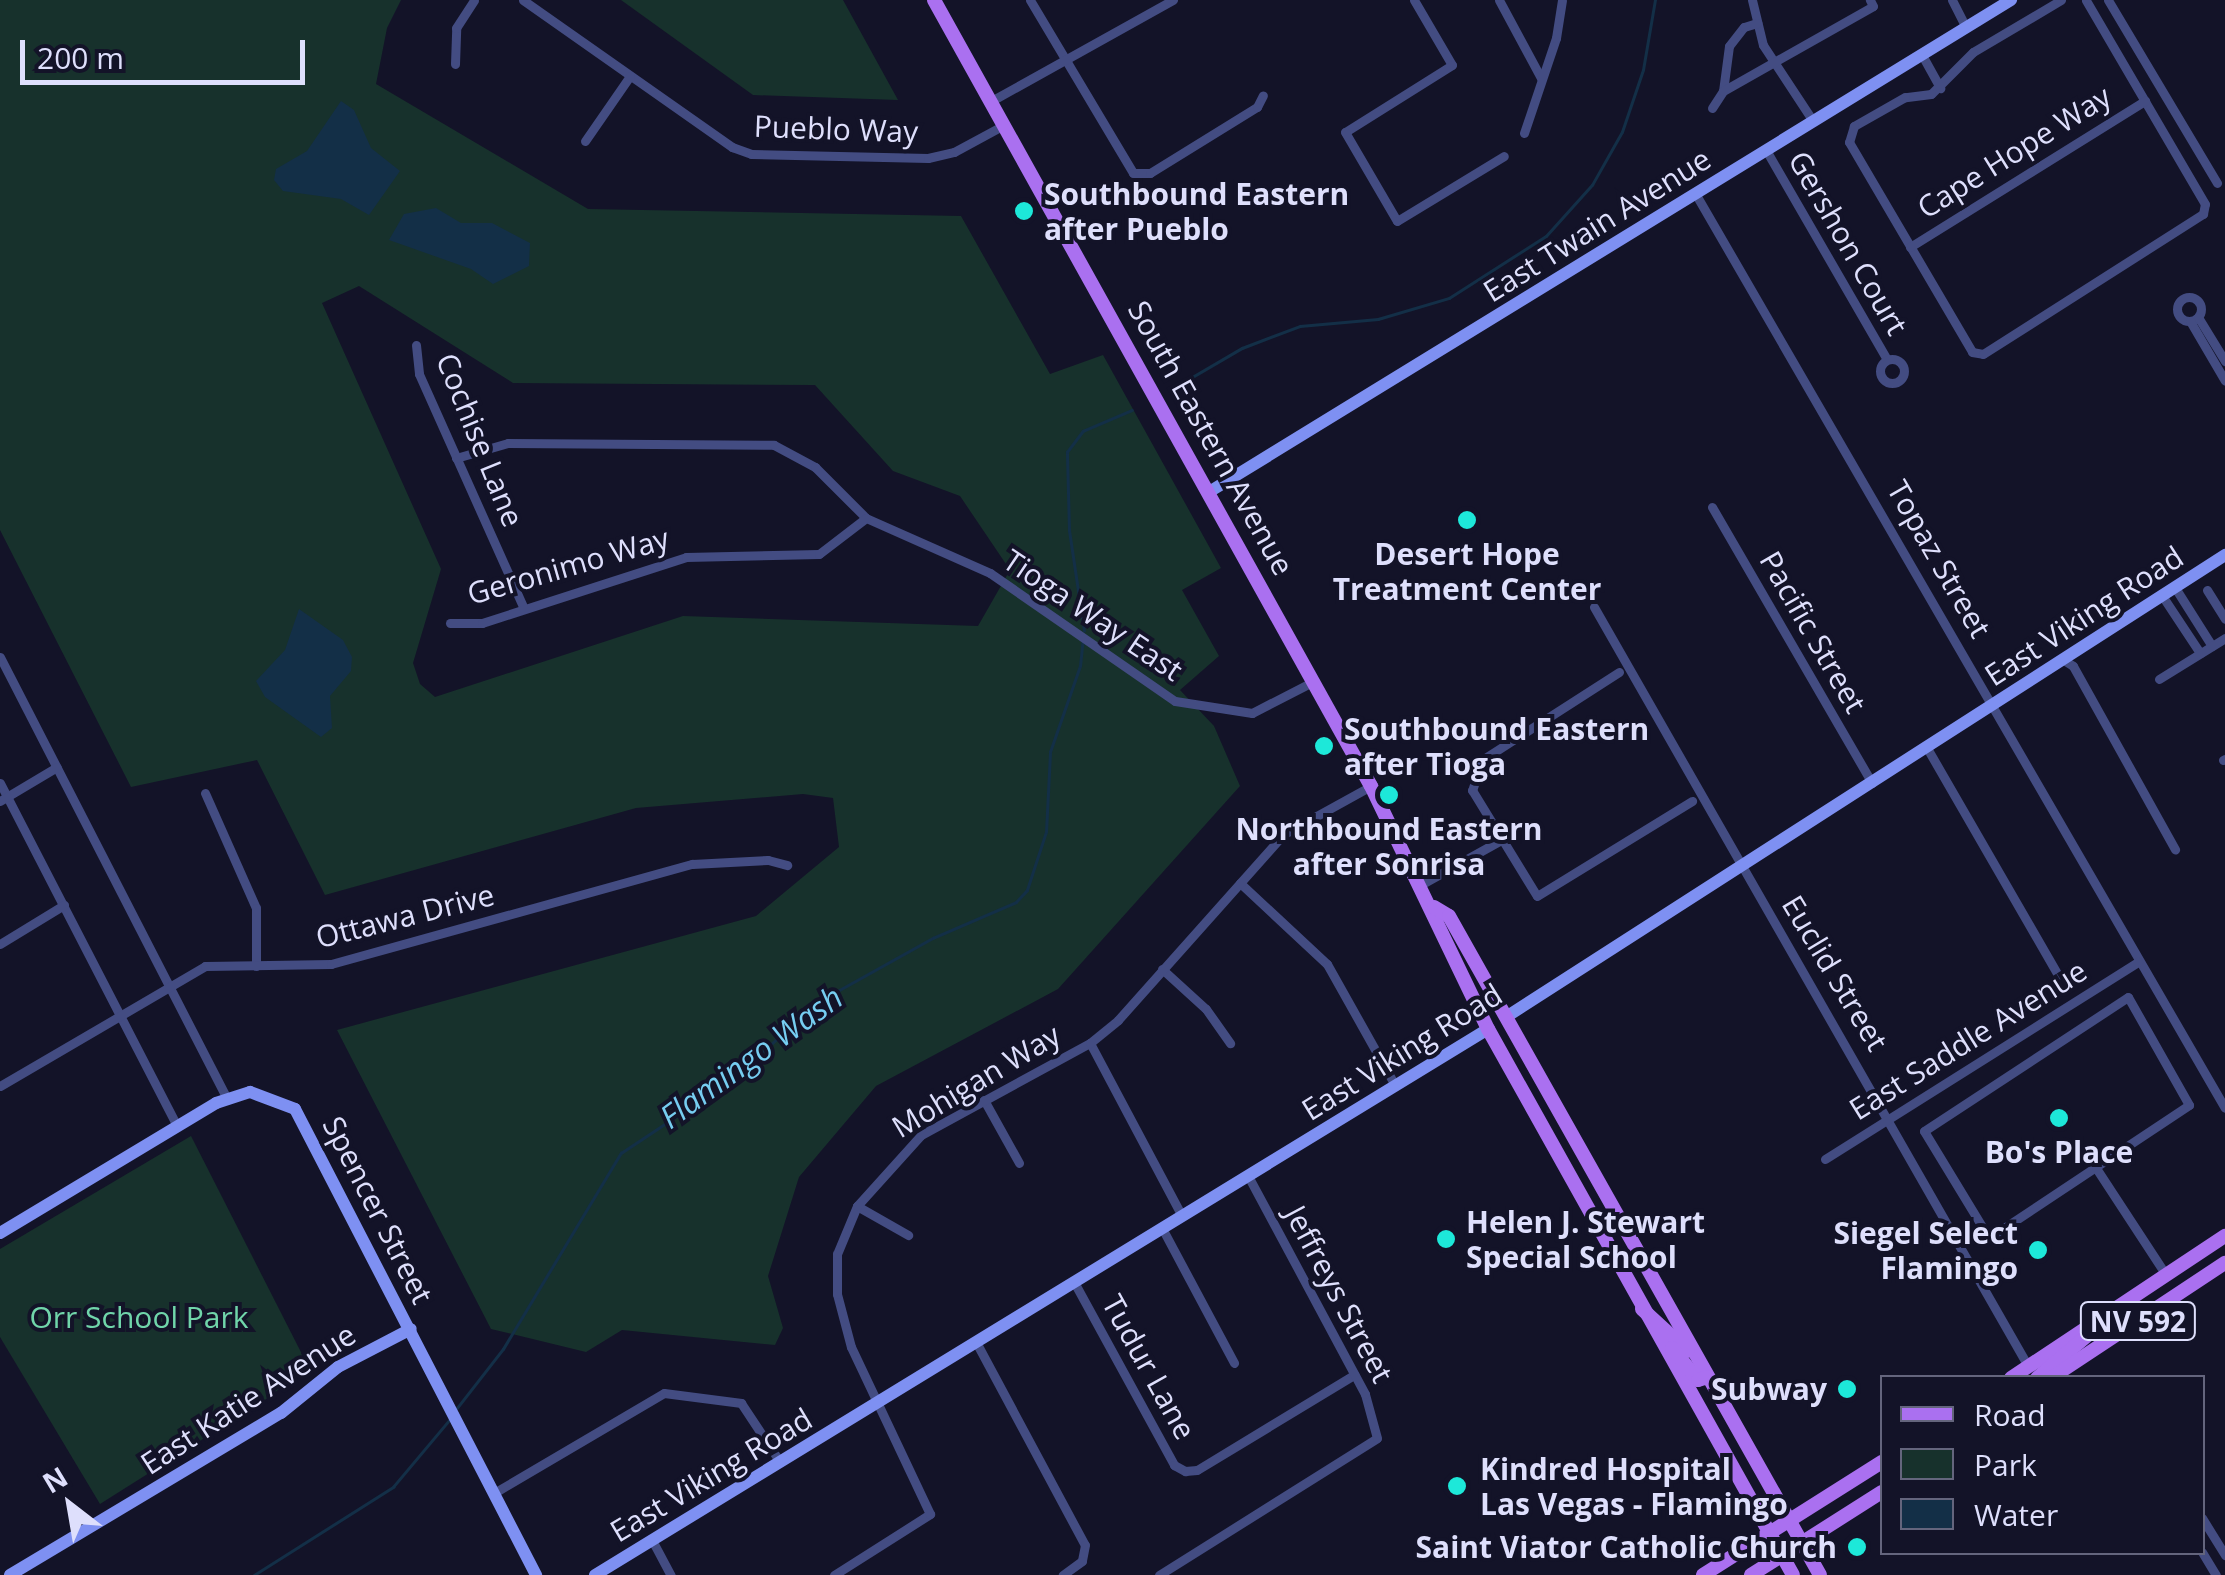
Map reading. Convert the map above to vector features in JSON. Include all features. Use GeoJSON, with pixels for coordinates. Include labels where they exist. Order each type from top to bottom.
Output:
{"type":"FeatureCollection","features":[{"type":"Feature","properties":{"kind":"main road","name":"South Eastern Avenue"},"geometry":{"type":"LineString","coordinates":[[934,0],[1371,786],[1434,907],[1434,927],[1488,1028],[1793,1575]]}},
{"type":"Feature","properties":{"kind":"main road","name":"South Eastern Avenue"},"geometry":{"type":"LineString","coordinates":[[1434,907],[1449,916],[1820,1575]]}},
{"type":"Feature","properties":{"kind":"main road","name":"NV 592"},"geometry":{"type":"LineString","coordinates":[[2030,1374],[2104,1317],[2225,1236]]}},
{"type":"Feature","properties":{"kind":"main road","name":"NV 592"},"geometry":{"type":"LineString","coordinates":[[2056,1375],[2225,1263]]}},
{"type":"Feature","properties":{"kind":"main road"},"geometry":{"type":"LineString","coordinates":[[1642,1309],[1696,1357]]}},
{"type":"Feature","properties":{"kind":"main road"},"geometry":{"type":"LineString","coordinates":[[1657,1334],[1698,1380],[1708,1378]]}},
{"type":"Feature","properties":{"kind":"main road"},"geometry":{"type":"LineString","coordinates":[[1703,1575],[1880,1463]]}},
{"type":"Feature","properties":{"kind":"main road"},"geometry":{"type":"LineString","coordinates":[[1751,1575],[1880,1493]]}},
{"type":"Feature","properties":{"kind":"street"},"geometry":{"type":"LineString","coordinates":[[455,64],[456,28],[474,0]]}},
{"type":"Feature","properties":{"kind":"street","name":"Pueblo Way"},"geometry":{"type":"LineString","coordinates":[[522,0],[751,154],[928,158],[954,152],[1006,124]]}},
{"type":"Feature","properties":{"kind":"street"},"geometry":{"type":"LineString","coordinates":[[1030,0],[1062,60],[1134,173],[1150,173],[1257,107],[1262,95]]}},
{"type":"Feature","properties":{"kind":"street"},"geometry":{"type":"LineString","coordinates":[[993,100],[1173,0]]}},
{"type":"Feature","properties":{"kind":"street"},"geometry":{"type":"LineString","coordinates":[[1430,0],[1416,4],[1452,65],[1345,132],[1397,222],[1504,156]]}},
{"type":"Feature","properties":{"kind":"street"},"geometry":{"type":"LineString","coordinates":[[1499,0],[1541,78]]}},
{"type":"Feature","properties":{"kind":"street"},"geometry":{"type":"LineString","coordinates":[[1524,133],[1562,0]]}},
{"type":"Feature","properties":{"kind":"street"},"geometry":{"type":"LineString","coordinates":[[1752,0],[1757,23],[1777,64],[1813,121]]}},
{"type":"Feature","properties":{"kind":"street"},"geometry":{"type":"LineString","coordinates":[[1723,92],[1873,6],[1870,0]]}},
{"type":"Feature","properties":{"kind":"street"},"geometry":{"type":"LineString","coordinates":[[1952,0],[1966,28]]}},
{"type":"Feature","properties":{"kind":"street","name":"East Twain Avenue"},"geometry":{"type":"LineString","coordinates":[[1209,492],[2010,0]]}},
{"type":"Feature","properties":{"kind":"street"},"geometry":{"type":"LineString","coordinates":[[2061,0],[1973,52],[1940,88],[1887,106],[1854,126],[1851,136],[1910,247],[1978,353],[2204,208],[2086,0]]}},
{"type":"Feature","properties":{"kind":"street"},"geometry":{"type":"LineString","coordinates":[[2108,0],[2218,183]]}},
{"type":"Feature","properties":{"kind":"street"},"geometry":{"type":"LineString","coordinates":[[1712,108],[1723,92],[1729,46],[1744,28],[1757,23]]}},
{"type":"Feature","properties":{"kind":"street"},"geometry":{"type":"LineString","coordinates":[[1922,56],[1940,88]]}},
{"type":"Feature","properties":{"kind":"street"},"geometry":{"type":"LineString","coordinates":[[586,140],[630,76]]}},
{"type":"Feature","properties":{"kind":"street","name":"Cape Hope Way"},"geometry":{"type":"LineString","coordinates":[[1910,247],[2145,100]]}},
{"type":"Feature","properties":{"kind":"street","name":"Gershon Court"},"geometry":{"type":"LineString","coordinates":[[1766,150],[1887,360]]}},
{"type":"Feature","properties":{"kind":"street","name":"Topaz Street"},"geometry":{"type":"LineString","coordinates":[[1695,193],[1995,704],[2138,962],[2225,1108]]}},
{"type":"Feature","properties":{"kind":"street"},"geometry":{"type":"LineString","coordinates":[[2225,361],[2194,319],[2225,382]]}},
{"type":"Feature","properties":{"kind":"street","name":"Cochise Lane"},"geometry":{"type":"LineString","coordinates":[[416,345],[419,374],[524,609]]}},
{"type":"Feature","properties":{"kind":"street","name":"Tioga Way East"},"geometry":{"type":"LineString","coordinates":[[456,458],[508,443],[774,445],[815,467],[866,518],[990,573],[1107,658],[1176,701],[1226,714],[1252,714],[1314,682]]}},
{"type":"Feature","properties":{"kind":"street","name":"Pacific Street"},"geometry":{"type":"LineString","coordinates":[[1712,507],[1872,783]]}},
{"type":"Feature","properties":{"kind":"street","name":"Geronimo Way"},"geometry":{"type":"LineString","coordinates":[[450,623],[482,623],[686,558],[818,554],[866,518]]}},
{"type":"Feature","properties":{"kind":"street","name":"East Viking Road"},"geometry":{"type":"LineString","coordinates":[[595,1575],[1506,1017],[2225,555]]}},
{"type":"Feature","properties":{"kind":"street"},"geometry":{"type":"LineString","coordinates":[[2174,586],[2212,646]]}},
{"type":"Feature","properties":{"kind":"street"},"geometry":{"type":"LineString","coordinates":[[2206,590],[2225,619]]}},
{"type":"Feature","properties":{"kind":"street"},"geometry":{"type":"LineString","coordinates":[[2162,594],[2200,653]]}},
{"type":"Feature","properties":{"kind":"street","name":"Euclid Street"},"geometry":{"type":"LineString","coordinates":[[1594,608],[1891,1117],[2030,1374]]}},
{"type":"Feature","properties":{"kind":"street"},"geometry":{"type":"LineString","coordinates":[[2158,678],[2225,638]]}},
{"type":"Feature","properties":{"kind":"street"},"geometry":{"type":"LineString","coordinates":[[0,657],[227,1098],[0,1233]]}},
{"type":"Feature","properties":{"kind":"street"},"geometry":{"type":"LineString","coordinates":[[2062,658],[2073,666],[2175,849]]}},
{"type":"Feature","properties":{"kind":"street"},"geometry":{"type":"LineString","coordinates":[[1620,672],[1482,760],[1472,790],[1528,889],[1548,895],[1692,802]]}},
{"type":"Feature","properties":{"kind":"street"},"geometry":{"type":"LineString","coordinates":[[1927,748],[2058,975]]}},
{"type":"Feature","properties":{"kind":"street"},"geometry":{"type":"LineString","coordinates":[[4,799],[56,767]]}},
{"type":"Feature","properties":{"kind":"street"},"geometry":{"type":"LineString","coordinates":[[0,783],[4,799],[64,905],[177,1126]]}},
{"type":"Feature","properties":{"kind":"street","name":"Mohigan Way"},"geometry":{"type":"LineString","coordinates":[[834,1575],[930,1514],[880,1401],[850,1348],[837,1294],[838,1254],[857,1206],[898,1154],[984,1100],[1090,1043],[1284,834],[1371,786]]}},
{"type":"Feature","properties":{"kind":"street"},"geometry":{"type":"LineString","coordinates":[[205,793],[256,908],[256,966]]}},
{"type":"Feature","properties":{"kind":"street"},"geometry":{"type":"LineString","coordinates":[[1422,884],[1501,840]]}},
{"type":"Feature","properties":{"kind":"street","name":"Ottawa Drive"},"geometry":{"type":"LineString","coordinates":[[0,1086],[168,984],[205,966],[330,964],[692,864],[747,859],[787,866]]}},
{"type":"Feature","properties":{"kind":"street"},"geometry":{"type":"LineString","coordinates":[[1240,883],[1327,964],[1395,1086]]}},
{"type":"Feature","properties":{"kind":"street"},"geometry":{"type":"LineString","coordinates":[[0,944],[64,905]]}},
{"type":"Feature","properties":{"kind":"street","name":"East Saddle Avenue"},"geometry":{"type":"LineString","coordinates":[[1825,1159],[1891,1117],[1904,1115],[2138,962]]}},
{"type":"Feature","properties":{"kind":"street"},"geometry":{"type":"LineString","coordinates":[[1162,969],[1206,1009],[1230,1043]]}},
{"type":"Feature","properties":{"kind":"street"},"geometry":{"type":"LineString","coordinates":[[2128,997],[2189,1105],[2096,1168],[1989,1238],[1924,1131],[2128,997]]}},
{"type":"Feature","properties":{"kind":"street"},"geometry":{"type":"LineString","coordinates":[[1090,1043],[1182,1216]]}},
{"type":"Feature","properties":{"kind":"street","name":"Spencer Street"},"geometry":{"type":"LineString","coordinates":[[227,1098],[250,1092],[274,1096],[306,1122],[536,1575]]}},
{"type":"Feature","properties":{"kind":"street"},"geometry":{"type":"LineString","coordinates":[[984,1100],[1019,1163]]}},
{"type":"Feature","properties":{"kind":"street"},"geometry":{"type":"LineString","coordinates":[[2096,1168],[2166,1276]]}},
{"type":"Feature","properties":{"kind":"street","name":"Jeffreys Street"},"geometry":{"type":"LineString","coordinates":[[1159,1575],[1377,1438],[1377,1420],[1248,1176]]}},
{"type":"Feature","properties":{"kind":"street"},"geometry":{"type":"LineString","coordinates":[[857,1206],[908,1236]]}},
{"type":"Feature","properties":{"kind":"street"},"geometry":{"type":"LineString","coordinates":[[1162,1228],[1234,1362]]}},
{"type":"Feature","properties":{"kind":"street","name":"Tudur Lane"},"geometry":{"type":"LineString","coordinates":[[1074,1282],[1174,1466],[1185,1471],[1197,1470],[1354,1374]]}},
{"type":"Feature","properties":{"kind":"street","name":"East Katie Avenue"},"geometry":{"type":"LineString","coordinates":[[10,1575],[281,1413],[338,1367],[411,1329]]}},
{"type":"Feature","properties":{"kind":"street"},"geometry":{"type":"LineString","coordinates":[[976,1342],[1086,1553],[1063,1575]]}},
{"type":"Feature","properties":{"kind":"street"},"geometry":{"type":"LineString","coordinates":[[494,1493],[664,1393],[741,1403],[780,1462]]}},
{"type":"Feature","properties":{"kind":"street"},"geometry":{"type":"LineString","coordinates":[[2205,1523],[2225,1555]]}},
{"type":"Feature","properties":{"kind":"street"},"geometry":{"type":"LineString","coordinates":[[652,1540],[671,1575]]}},
{"type":"Feature","properties":{"kind":"green space"},"geometry":{"type":"Polygon","coordinates":[[[0,0],[401,0],[387,28],[376,84],[588,209],[961,216],[1050,374],[1103,355],[1221,568],[1182,590],[1219,656],[1180,690],[1214,726],[1240,786],[1058,989],[876,1086],[799,1177],[768,1276],[783,1328],[775,1345],[622,1330],[586,1352],[491,1329],[337,1030],[756,916],[839,847],[833,798],[803,794],[636,808],[325,895],[257,760],[131,787],[0,530],[0,0]],[[359,286],[322,303],[441,569],[413,663],[420,684],[435,697],[683,616],[978,626],[1010,570],[960,496],[893,471],[815,385],[513,383],[359,286]]]}},
{"type":"Feature","properties":{"kind":"green space"},"geometry":{"type":"Polygon","coordinates":[[[621,0],[843,0],[898,100],[753,95],[621,0]]]}},
{"type":"Feature","properties":{"kind":"green space","name":"Orr School Park"},"geometry":{"type":"Polygon","coordinates":[[[191,1136],[307,1364],[271,1396],[100,1504],[0,1337],[0,1249],[191,1136]]]}},
{"type":"Feature","properties":{"kind":"water"},"geometry":{"type":"Polygon","coordinates":[[[341,101],[354,110],[371,148],[400,171],[369,215],[341,199],[283,191],[274,180],[276,169],[307,151],[341,101]]]}},
{"type":"Feature","properties":{"kind":"water"},"geometry":{"type":"Polygon","coordinates":[[[436,208],[461,223],[492,223],[530,243],[529,266],[493,284],[471,269],[389,240],[404,214],[436,208]]]}},
{"type":"Feature","properties":{"kind":"water"},"geometry":{"type":"Polygon","coordinates":[[[299,609],[343,640],[352,657],[351,671],[330,696],[332,728],[321,737],[265,697],[256,681],[285,650],[299,609]]]}},
{"type":"Feature","properties":{"kind":"waterway","name":"Flamingo Wash"},"geometry":{"type":"LineString","coordinates":[[1170,390],[1242,348],[1300,326],[1378,319],[1449,298],[1546,236],[1592,185],[1622,132],[1643,70],[1655,0]]}},
{"type":"Feature","properties":{"kind":"waterway","name":"Flamingo Wash"},"geometry":{"type":"LineString","coordinates":[[1084,631],[1069,531],[1067,452],[1083,431],[1132,410]]}},
{"type":"Feature","properties":{"kind":"waterway","name":"Flamingo Wash"},"geometry":{"type":"LineString","coordinates":[[457,1408],[503,1349],[621,1153],[734,1078],[816,1003],[933,938],[1016,902],[1027,890],[1046,832],[1050,752],[1080,666],[1083,639]]}},
{"type":"Feature","properties":{"kind":"waterway","name":"Flamingo Wash"},"geometry":{"type":"LineString","coordinates":[[254,1575],[393,1487],[450,1419]]}},
{"type":"Feature","properties":{"kind":"place","name":"Southbound Eastern after Pueblo"},"geometry":{"type":"Point","coordinates":[1024,211]}},
{"type":"Feature","properties":{"kind":"place","name":"Desert Hope Treatment Center"},"geometry":{"type":"Point","coordinates":[1467,520]}},
{"type":"Feature","properties":{"kind":"place","name":"Southbound Eastern after Tioga"},"geometry":{"type":"Point","coordinates":[1324,746]}},
{"type":"Feature","properties":{"kind":"place","name":"Northbound Eastern after Sonrisa"},"geometry":{"type":"Point","coordinates":[1389,795]}},
{"type":"Feature","properties":{"kind":"place","name":"Bo's Place"},"geometry":{"type":"Point","coordinates":[2059,1118]}},
{"type":"Feature","properties":{"kind":"place","name":"Helen J. Stewart Special School"},"geometry":{"type":"Point","coordinates":[1446,1239]}},
{"type":"Feature","properties":{"kind":"place","name":"Siegel Select Flamingo"},"geometry":{"type":"Point","coordinates":[2038,1250]}},
{"type":"Feature","properties":{"kind":"place","name":"Subway"},"geometry":{"type":"Point","coordinates":[1847,1389]}},
{"type":"Feature","properties":{"kind":"place","name":"Kindred Hospital Las Vegas - Flamingo"},"geometry":{"type":"Point","coordinates":[1457,1486]}},
{"type":"Feature","properties":{"kind":"place","name":"Saint Viator Catholic Church"},"geometry":{"type":"Point","coordinates":[1857,1547]}}]}
